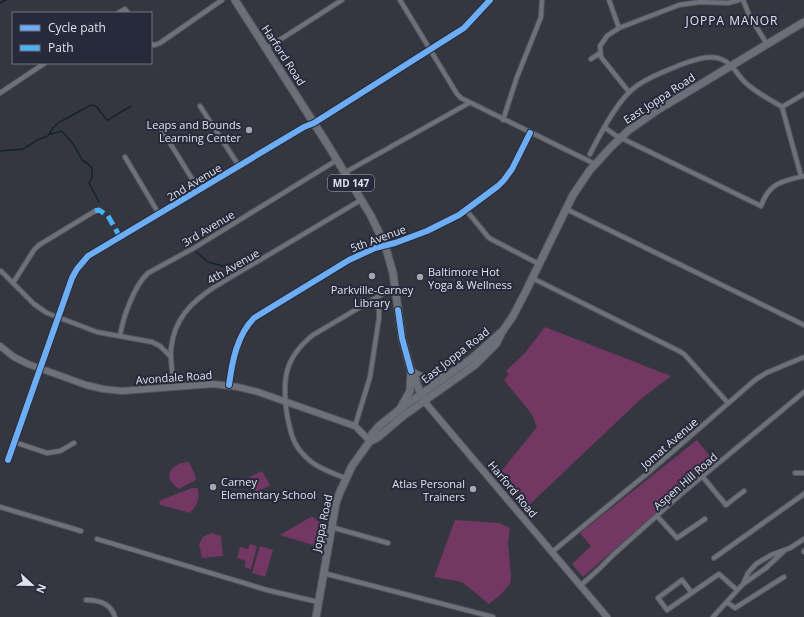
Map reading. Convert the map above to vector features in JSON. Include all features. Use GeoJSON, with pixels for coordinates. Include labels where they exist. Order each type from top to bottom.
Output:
{"type":"FeatureCollection","features":[{"type":"Feature","properties":{"kind":"main road","name":"Harford Road"},"geometry":{"type":"LineString","coordinates":[[236,0],[314,123]]}},
{"type":"Feature","properties":{"kind":"main road","name":"East Joppa Road"},"geometry":{"type":"LineString","coordinates":[[423,398],[475,365],[496,344],[513,316],[579,186],[595,164],[621,137],[656,111],[804,22]]}},
{"type":"Feature","properties":{"kind":"main road","name":"MD 147"},"geometry":{"type":"LineString","coordinates":[[314,123],[376,225],[385,245],[390,261],[402,338],[411,371]]}},
{"type":"Feature","properties":{"kind":"main road","name":"East Joppa Road"},"geometry":{"type":"LineString","coordinates":[[423,398],[502,332]]}},
{"type":"Feature","properties":{"kind":"main road","name":"Harford Road"},"geometry":{"type":"LineString","coordinates":[[411,371],[423,398]]}},
{"type":"Feature","properties":{"kind":"main road"},"geometry":{"type":"LineString","coordinates":[[411,371],[420,377],[429,380],[450,374]]}},
{"type":"Feature","properties":{"kind":"main road"},"geometry":{"type":"LineString","coordinates":[[400,409],[410,391],[411,371]]}},
{"type":"Feature","properties":{"kind":"main road","name":"Joppa Road"},"geometry":{"type":"LineString","coordinates":[[316,617],[336,503],[345,478],[357,458],[370,441],[372,434],[400,409],[423,398]]}},
{"type":"Feature","properties":{"kind":"main road","name":"Joppa Road"},"geometry":{"type":"LineString","coordinates":[[370,441],[377,438],[423,398]]}},
{"type":"Feature","properties":{"kind":"street"},"geometry":{"type":"LineString","coordinates":[[152,44],[160,43],[222,0]]}},
{"type":"Feature","properties":{"kind":"street"},"geometry":{"type":"LineString","coordinates":[[267,48],[342,0]]}},
{"type":"Feature","properties":{"kind":"street"},"geometry":{"type":"LineString","coordinates":[[400,0],[457,94],[469,103],[595,164]]}},
{"type":"Feature","properties":{"kind":"street","name":"2nd Avenue"},"geometry":{"type":"LineString","coordinates":[[8,460],[72,278],[88,256],[304,127],[314,123],[431,50],[464,28],[490,0]]}},
{"type":"Feature","properties":{"kind":"street"},"geometry":{"type":"LineString","coordinates":[[503,120],[517,77],[541,17],[542,0]]}},
{"type":"Feature","properties":{"kind":"street"},"geometry":{"type":"LineString","coordinates":[[609,0],[619,28]]}},
{"type":"Feature","properties":{"kind":"street"},"geometry":{"type":"LineString","coordinates":[[630,92],[604,62],[600,53],[600,46],[604,39],[611,33],[619,28],[679,5],[700,2],[728,3],[739,0]]}},
{"type":"Feature","properties":{"kind":"street"},"geometry":{"type":"LineString","coordinates":[[743,0],[750,17],[767,44]]}},
{"type":"Feature","properties":{"kind":"street"},"geometry":{"type":"LineString","coordinates":[[591,59],[600,53]]}},
{"type":"Feature","properties":{"kind":"street"},"geometry":{"type":"LineString","coordinates":[[590,154],[604,127],[630,92],[643,82],[693,60],[718,58],[727,61],[732,65],[740,78],[748,85],[782,107],[802,176],[775,185],[764,198],[761,206],[612,133],[604,127]]}},
{"type":"Feature","properties":{"kind":"street"},"geometry":{"type":"LineString","coordinates":[[0,93],[44,64]]}},
{"type":"Feature","properties":{"kind":"street"},"geometry":{"type":"LineString","coordinates":[[782,107],[804,94]]}},
{"type":"Feature","properties":{"kind":"street"},"geometry":{"type":"LineString","coordinates":[[344,173],[469,103]]}},
{"type":"Feature","properties":{"kind":"street"},"geometry":{"type":"LineString","coordinates":[[200,106],[239,166]]}},
{"type":"Feature","properties":{"kind":"street"},"geometry":{"type":"LineString","coordinates":[[160,127],[199,190]]}},
{"type":"Feature","properties":{"kind":"street","name":"5th Avenue"},"geometry":{"type":"LineString","coordinates":[[229,385],[233,362],[241,337],[249,323],[254,318],[349,260],[374,248],[395,243],[427,231],[452,219],[466,210],[504,180],[512,169],[530,133]]}},
{"type":"Feature","properties":{"kind":"street"},"geometry":{"type":"LineString","coordinates":[[125,157],[159,214]]}},
{"type":"Feature","properties":{"kind":"street","name":"3rd Avenue"},"geometry":{"type":"LineString","coordinates":[[120,336],[123,323],[136,288],[148,273],[194,248],[337,160]]}},
{"type":"Feature","properties":{"kind":"street","name":"4th Avenue"},"geometry":{"type":"LineString","coordinates":[[174,387],[171,357],[172,341],[185,312],[199,297],[361,200]]}},
{"type":"Feature","properties":{"kind":"street"},"geometry":{"type":"LineString","coordinates":[[566,209],[804,325]]}},
{"type":"Feature","properties":{"kind":"street"},"geometry":{"type":"LineString","coordinates":[[466,210],[489,238],[540,264]]}},
{"type":"Feature","properties":{"kind":"street"},"geometry":{"type":"LineString","coordinates":[[13,282],[34,250],[95,211]]}},
{"type":"Feature","properties":{"kind":"street"},"geometry":{"type":"LineString","coordinates":[[1,271],[34,304],[47,313],[97,332],[152,342],[160,346],[171,357]]}},
{"type":"Feature","properties":{"kind":"street"},"geometry":{"type":"LineString","coordinates":[[532,278],[684,354],[728,403]]}},
{"type":"Feature","properties":{"kind":"street"},"geometry":{"type":"LineString","coordinates":[[345,478],[315,465],[299,450],[291,436],[285,401],[284,387],[286,374],[292,358],[300,346],[313,334],[374,299],[395,290]]}},
{"type":"Feature","properties":{"kind":"street"},"geometry":{"type":"LineString","coordinates":[[355,426],[372,368],[379,318],[379,310],[374,299]]}},
{"type":"Feature","properties":{"kind":"street","name":"Avondale Road"},"geometry":{"type":"LineString","coordinates":[[0,346],[21,361],[40,369],[86,385],[103,389],[122,391],[203,384],[229,385],[253,390],[355,426],[370,441]]}},
{"type":"Feature","properties":{"kind":"street","name":"Jomat Avenue"},"geometry":{"type":"LineString","coordinates":[[552,552],[649,472],[760,376],[804,357]]}},
{"type":"Feature","properties":{"kind":"street","name":"Aspen Hill Road"},"geometry":{"type":"LineString","coordinates":[[580,586],[612,555],[702,476],[804,392]]}},
{"type":"Feature","properties":{"kind":"street","name":"Harford Road"},"geometry":{"type":"LineString","coordinates":[[423,398],[606,617]]}},
{"type":"Feature","properties":{"kind":"street"},"geometry":{"type":"LineString","coordinates":[[14,442],[47,453],[60,451],[74,443]]}},
{"type":"Feature","properties":{"kind":"street"},"geometry":{"type":"LineString","coordinates":[[795,473],[804,473]]}},
{"type":"Feature","properties":{"kind":"street"},"geometry":{"type":"LineString","coordinates":[[702,476],[726,505],[744,491]]}},
{"type":"Feature","properties":{"kind":"street"},"geometry":{"type":"LineString","coordinates":[[714,558],[804,494]]}},
{"type":"Feature","properties":{"kind":"street"},"geometry":{"type":"LineString","coordinates":[[0,507],[81,531]]}},
{"type":"Feature","properties":{"kind":"street"},"geometry":{"type":"LineString","coordinates":[[657,516],[677,538],[705,519]]}},
{"type":"Feature","properties":{"kind":"street"},"geometry":{"type":"LineString","coordinates":[[331,527],[388,542]]}},
{"type":"Feature","properties":{"kind":"street"},"geometry":{"type":"LineString","coordinates":[[97,539],[267,590],[318,602]]}},
{"type":"Feature","properties":{"kind":"street"},"geometry":{"type":"LineString","coordinates":[[713,617],[743,584],[766,568],[784,551],[804,539]]}},
{"type":"Feature","properties":{"kind":"street"},"geometry":{"type":"LineString","coordinates":[[743,584],[748,573],[756,564],[771,555],[784,551]]}},
{"type":"Feature","properties":{"kind":"street"},"geometry":{"type":"LineString","coordinates":[[323,573],[493,617]]}},
{"type":"Feature","properties":{"kind":"street"},"geometry":{"type":"LineString","coordinates":[[692,593],[682,580],[658,598],[667,610],[692,593],[719,574],[737,590]]}},
{"type":"Feature","properties":{"kind":"street"},"geometry":{"type":"LineString","coordinates":[[727,602],[735,608],[784,577]]}},
{"type":"Feature","properties":{"kind":"street"},"geometry":{"type":"LineString","coordinates":[[86,600],[105,603],[111,609],[115,617]]}},
{"type":"Feature","properties":{"kind":"shaded area"},"geometry":{"type":"Polygon","coordinates":[[[545,327],[671,376],[642,398],[529,505],[499,474],[537,427],[531,413],[504,380],[509,374],[506,371],[525,353],[545,327]]]}},
{"type":"Feature","properties":{"kind":"shaded area"},"geometry":{"type":"Polygon","coordinates":[[[697,440],[712,459],[657,512],[583,577],[572,564],[591,546],[580,533],[697,440]]]}},
{"type":"Feature","properties":{"kind":"shaded area"},"geometry":{"type":"Polygon","coordinates":[[[189,462],[196,480],[179,489],[170,480],[170,471],[177,465],[189,462]]]}},
{"type":"Feature","properties":{"kind":"shaded area"},"geometry":{"type":"Polygon","coordinates":[[[262,471],[270,485],[256,493],[248,478],[262,471]]]}},
{"type":"Feature","properties":{"kind":"shaded area"},"geometry":{"type":"Polygon","coordinates":[[[192,488],[198,489],[199,496],[196,505],[190,513],[161,505],[159,503],[161,500],[192,488]]]}},
{"type":"Feature","properties":{"kind":"shaded area"},"geometry":{"type":"Polygon","coordinates":[[[313,517],[323,525],[319,547],[280,535],[309,518],[313,517]]]}},
{"type":"Feature","properties":{"kind":"shaded area"},"geometry":{"type":"Polygon","coordinates":[[[455,520],[499,523],[510,528],[508,543],[511,576],[510,584],[489,604],[462,582],[434,577],[455,520]]]}},
{"type":"Feature","properties":{"kind":"shaded area"},"geometry":{"type":"Polygon","coordinates":[[[211,533],[221,536],[223,556],[202,558],[199,544],[203,537],[211,533]]]}},
{"type":"Feature","properties":{"kind":"shaded area"},"geometry":{"type":"Polygon","coordinates":[[[250,544],[257,546],[251,569],[244,567],[246,561],[237,558],[240,547],[248,549],[250,544]]]}},
{"type":"Feature","properties":{"kind":"shaded area"},"geometry":{"type":"Polygon","coordinates":[[[260,546],[273,550],[265,577],[252,573],[260,546]]]}},
{"type":"Feature","properties":{"kind":"waterway"},"geometry":{"type":"LineString","coordinates":[[0,3],[6,0]]}},
{"type":"Feature","properties":{"kind":"waterway"},"geometry":{"type":"LineString","coordinates":[[0,151],[23,149],[37,140],[48,136],[58,123],[91,105],[96,106],[108,120],[131,106]]}},
{"type":"Feature","properties":{"kind":"waterway"},"geometry":{"type":"LineString","coordinates":[[51,134],[62,131],[74,145],[82,160],[92,168],[92,178],[89,183],[99,202]]}},
{"type":"Feature","properties":{"kind":"waterway"},"geometry":{"type":"LineString","coordinates":[[195,251],[208,262],[223,266],[232,264],[237,270]]}},
{"type":"Feature","properties":{"kind":"marked path"},"geometry":{"type":"LineString","coordinates":[[95,211],[99,210],[108,216],[120,237]]}},
{"type":"Feature","properties":{"kind":"cycle path"},"geometry":{"type":"LineString","coordinates":[[8,460],[72,278],[77,269],[88,256],[304,127],[314,123],[464,28],[490,0]]}},
{"type":"Feature","properties":{"kind":"cycle path"},"geometry":{"type":"LineString","coordinates":[[229,385],[236,349],[243,332],[254,318],[349,260],[375,248],[395,243],[427,231],[459,215],[504,180],[512,169],[530,133]]}},
{"type":"Feature","properties":{"kind":"cycle path"},"geometry":{"type":"LineString","coordinates":[[398,310],[402,338],[411,371]]}},
{"type":"Feature","properties":{"kind":"place","name":"Leaps and Bounds Learning Center"},"geometry":{"type":"Point","coordinates":[249,130]}},
{"type":"Feature","properties":{"kind":"place","name":"Parkville-Carney Library"},"geometry":{"type":"Point","coordinates":[372,276]}},
{"type":"Feature","properties":{"kind":"place","name":"Baltimore Hot Yoga & Wellness"},"geometry":{"type":"Point","coordinates":[420,277]}},
{"type":"Feature","properties":{"kind":"place","name":"Carney Elementary School"},"geometry":{"type":"Point","coordinates":[213,487]}},
{"type":"Feature","properties":{"kind":"place","name":"Atlas Personal Trainers"},"geometry":{"type":"Point","coordinates":[473,489]}},
{"type":"Feature","properties":{"kind":"district","name":"JOPPA MANOR"},"geometry":{"type":"Point","coordinates":[732,20]}}]}
